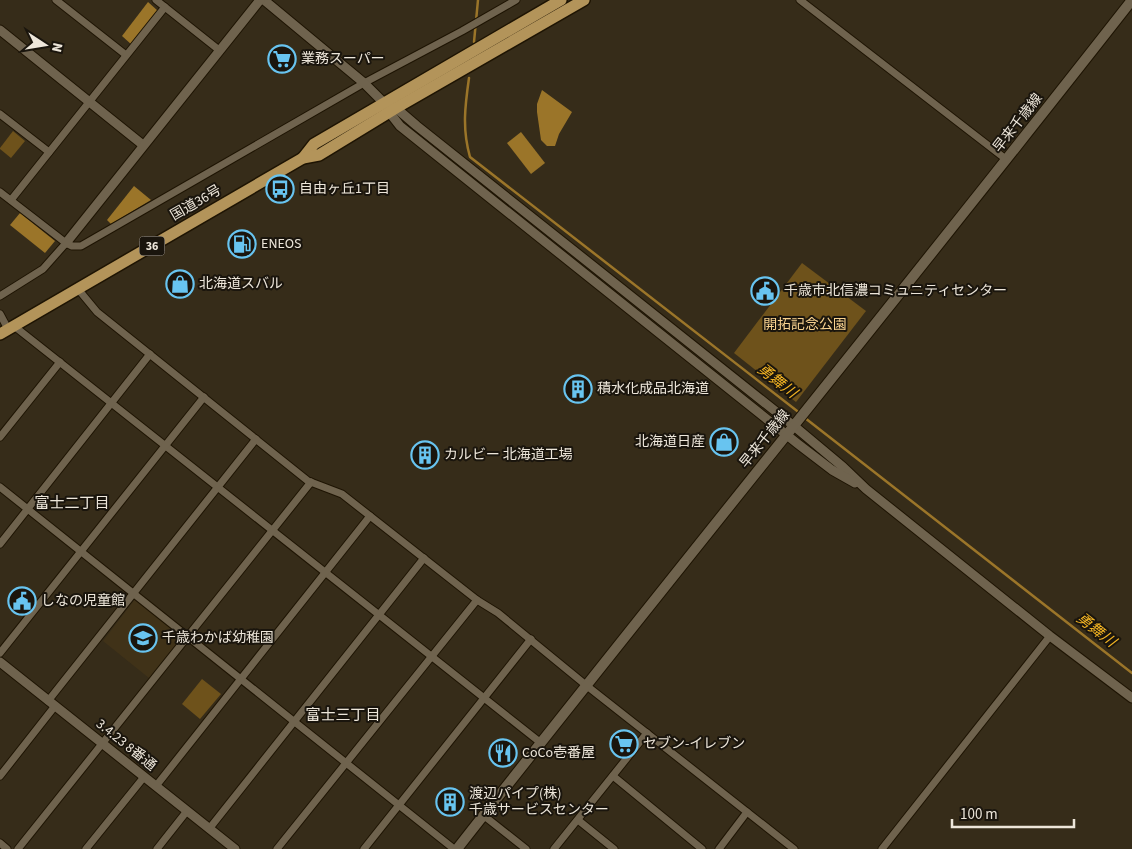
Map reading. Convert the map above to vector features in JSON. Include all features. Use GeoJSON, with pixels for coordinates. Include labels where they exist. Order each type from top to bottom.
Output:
{"type":"FeatureCollection","features":[{"type":"Feature","properties":{"kind":"highway","name":"国道36号"},"geometry":{"type":"LineString","coordinates":[[389,108],[561,0]]}},
{"type":"Feature","properties":{"kind":"highway","name":"国道36号"},"geometry":{"type":"LineString","coordinates":[[8,330],[303,158],[314,144],[389,108],[584,0]]}},
{"type":"Feature","properties":{"kind":"main road","name":"早来千歳線"},"geometry":{"type":"LineString","coordinates":[[456,849],[1007,160],[1132,0]]}},
{"type":"Feature","properties":{"kind":"street"},"geometry":{"type":"LineString","coordinates":[[56,0],[126,55]]}},
{"type":"Feature","properties":{"kind":"street"},"geometry":{"type":"LineString","coordinates":[[156,0],[219,50]]}},
{"type":"Feature","properties":{"kind":"street"},"geometry":{"type":"LineString","coordinates":[[0,296],[42,269],[66,244],[260,0]]}},
{"type":"Feature","properties":{"kind":"street"},"geometry":{"type":"LineString","coordinates":[[264,0],[364,83],[389,108],[424,132],[800,418],[843,467],[866,489],[1050,636],[1132,698]]}},
{"type":"Feature","properties":{"kind":"street"},"geometry":{"type":"LineString","coordinates":[[0,192],[66,244],[81,246],[364,83],[516,0]]}},
{"type":"Feature","properties":{"kind":"street"},"geometry":{"type":"LineString","coordinates":[[800,0],[1007,160]]}},
{"type":"Feature","properties":{"kind":"street"},"geometry":{"type":"LineString","coordinates":[[11,200],[165,7]]}},
{"type":"Feature","properties":{"kind":"street"},"geometry":{"type":"LineString","coordinates":[[0,30],[143,145]]}},
{"type":"Feature","properties":{"kind":"street"},"geometry":{"type":"LineString","coordinates":[[389,108],[400,126],[832,470],[866,489]]}},
{"type":"Feature","properties":{"kind":"street"},"geometry":{"type":"LineString","coordinates":[[0,114],[49,152]]}},
{"type":"Feature","properties":{"kind":"street"},"geometry":{"type":"LineString","coordinates":[[78,289],[97,312],[256,439],[311,482],[342,494],[477,600],[498,613],[791,848]]}},
{"type":"Feature","properties":{"kind":"street"},"geometry":{"type":"LineString","coordinates":[[0,314],[8,330],[60,362],[541,743]]}},
{"type":"Feature","properties":{"kind":"street"},"geometry":{"type":"LineString","coordinates":[[0,544],[150,354]]}},
{"type":"Feature","properties":{"kind":"street"},"geometry":{"type":"LineString","coordinates":[[0,438],[60,362]]}},
{"type":"Feature","properties":{"kind":"street"},"geometry":{"type":"LineString","coordinates":[[0,653],[204,397]]}},
{"type":"Feature","properties":{"kind":"street"},"geometry":{"type":"LineString","coordinates":[[0,776],[134,594],[256,439]]}},
{"type":"Feature","properties":{"kind":"street"},"geometry":{"type":"LineString","coordinates":[[18,849],[311,482]]}},
{"type":"Feature","properties":{"kind":"street"},"geometry":{"type":"LineString","coordinates":[[0,487],[456,849]]}},
{"type":"Feature","properties":{"kind":"street"},"geometry":{"type":"LineString","coordinates":[[156,786],[370,516]]}},
{"type":"Feature","properties":{"kind":"street"},"geometry":{"type":"LineString","coordinates":[[209,829],[424,558]]}},
{"type":"Feature","properties":{"kind":"street"},"geometry":{"type":"LineString","coordinates":[[277,849],[477,600]]}},
{"type":"Feature","properties":{"kind":"street"},"geometry":{"type":"LineString","coordinates":[[882,849],[1050,636]]}},
{"type":"Feature","properties":{"kind":"street"},"geometry":{"type":"LineString","coordinates":[[364,849],[531,639]]}},
{"type":"Feature","properties":{"kind":"street","name":"3.4.23 8番通"},"geometry":{"type":"LineString","coordinates":[[0,662],[232,848]]}},
{"type":"Feature","properties":{"kind":"street"},"geometry":{"type":"LineString","coordinates":[[554,849],[647,734]]}},
{"type":"Feature","properties":{"kind":"street"},"geometry":{"type":"LineString","coordinates":[[613,776],[702,849]]}},
{"type":"Feature","properties":{"kind":"street"},"geometry":{"type":"LineString","coordinates":[[86,849],[144,777]]}},
{"type":"Feature","properties":{"kind":"street"},"geometry":{"type":"LineString","coordinates":[[157,849],[187,811]]}},
{"type":"Feature","properties":{"kind":"street"},"geometry":{"type":"LineString","coordinates":[[719,849],[747,812]]}},
{"type":"Feature","properties":{"kind":"street"},"geometry":{"type":"LineString","coordinates":[[483,815],[526,849]]}},
{"type":"Feature","properties":{"kind":"street"},"geometry":{"type":"LineString","coordinates":[[578,820],[614,849]]}},
{"type":"Feature","properties":{"kind":"street"},"geometry":{"type":"LineString","coordinates":[[0,843],[7,849]]}},
{"type":"Feature","properties":{"kind":"shaded area"},"geometry":{"type":"Polygon","coordinates":[[[148,2],[158,11],[132,45],[122,36],[148,2]]]}},
{"type":"Feature","properties":{"kind":"shaded area"},"geometry":{"type":"Polygon","coordinates":[[[542,90],[572,112],[559,134],[555,146],[547,146],[541,140],[537,104],[542,90]]]}},
{"type":"Feature","properties":{"kind":"shaded area"},"geometry":{"type":"Polygon","coordinates":[[[521,132],[545,163],[531,174],[507,143],[521,132]]]}},
{"type":"Feature","properties":{"kind":"shaded area"},"geometry":{"type":"Polygon","coordinates":[[[134,186],[151,200],[111,224],[107,220],[134,186]]]}},
{"type":"Feature","properties":{"kind":"shaded area"},"geometry":{"type":"Polygon","coordinates":[[[20,213],[55,241],[45,253],[10,225],[20,213]]]}},
{"type":"Feature","properties":{"kind":"shaded area","name":"千歳わかば幼稚園"},"geometry":{"type":"Polygon","coordinates":[[[136,598],[183,636],[149,678],[103,641],[136,598]]]}},
{"type":"Feature","properties":{"kind":"green space"},"geometry":{"type":"Polygon","coordinates":[[[13,131],[25,141],[11,158],[0,148],[13,131]]]}},
{"type":"Feature","properties":{"kind":"green space","name":"開拓記念公園"},"geometry":{"type":"Polygon","coordinates":[[[802,263],[866,311],[796,402],[734,353],[802,263]]]}},
{"type":"Feature","properties":{"kind":"green space"},"geometry":{"type":"Polygon","coordinates":[[[202,679],[221,694],[200,719],[182,704],[202,679]]]}},
{"type":"Feature","properties":{"kind":"waterway","name":"勇舞川"},"geometry":{"type":"LineString","coordinates":[[474,42],[478,0]]}},
{"type":"Feature","properties":{"kind":"waterway","name":"勇舞川"},"geometry":{"type":"LineString","coordinates":[[469,78],[465,108],[465,127],[470,157],[801,414]]}},
{"type":"Feature","properties":{"kind":"waterway","name":"勇舞川"},"geometry":{"type":"LineString","coordinates":[[805,418],[1132,673]]}},
{"type":"Feature","properties":{"kind":"place","name":"業務スーパー"},"geometry":{"type":"Point","coordinates":[282,59]}},
{"type":"Feature","properties":{"kind":"place","name":"自由ヶ丘1丁目"},"geometry":{"type":"Point","coordinates":[280,189]}},
{"type":"Feature","properties":{"kind":"place","name":"ENEOS"},"geometry":{"type":"Point","coordinates":[242,244]}},
{"type":"Feature","properties":{"kind":"place","name":"北海道スバル"},"geometry":{"type":"Point","coordinates":[180,284]}},
{"type":"Feature","properties":{"kind":"place","name":"千歳市北信濃コミュニティセンター"},"geometry":{"type":"Point","coordinates":[765,291]}},
{"type":"Feature","properties":{"kind":"place","name":"積水化成品北海道"},"geometry":{"type":"Point","coordinates":[578,389]}},
{"type":"Feature","properties":{"kind":"place","name":"北海道日産"},"geometry":{"type":"Point","coordinates":[724,442]}},
{"type":"Feature","properties":{"kind":"place","name":"カルビー 北海道工場"},"geometry":{"type":"Point","coordinates":[425,455]}},
{"type":"Feature","properties":{"kind":"place","name":"しなの児童館"},"geometry":{"type":"Point","coordinates":[22,601]}},
{"type":"Feature","properties":{"kind":"place","name":"千歳わかば幼稚園"},"geometry":{"type":"Point","coordinates":[143,638]}},
{"type":"Feature","properties":{"kind":"place","name":"セブン-イレブン"},"geometry":{"type":"Point","coordinates":[624,744]}},
{"type":"Feature","properties":{"kind":"place","name":"CoCo壱番屋"},"geometry":{"type":"Point","coordinates":[503,753]}},
{"type":"Feature","properties":{"kind":"place","name":"渡辺パイプ(株) 千歳サービスセンター"},"geometry":{"type":"Point","coordinates":[450,802]}},
{"type":"Feature","properties":{"kind":"district","name":"富士二丁目"},"geometry":{"type":"Point","coordinates":[72,503]}},
{"type":"Feature","properties":{"kind":"district","name":"富士三丁目"},"geometry":{"type":"Point","coordinates":[343,715]}}]}
